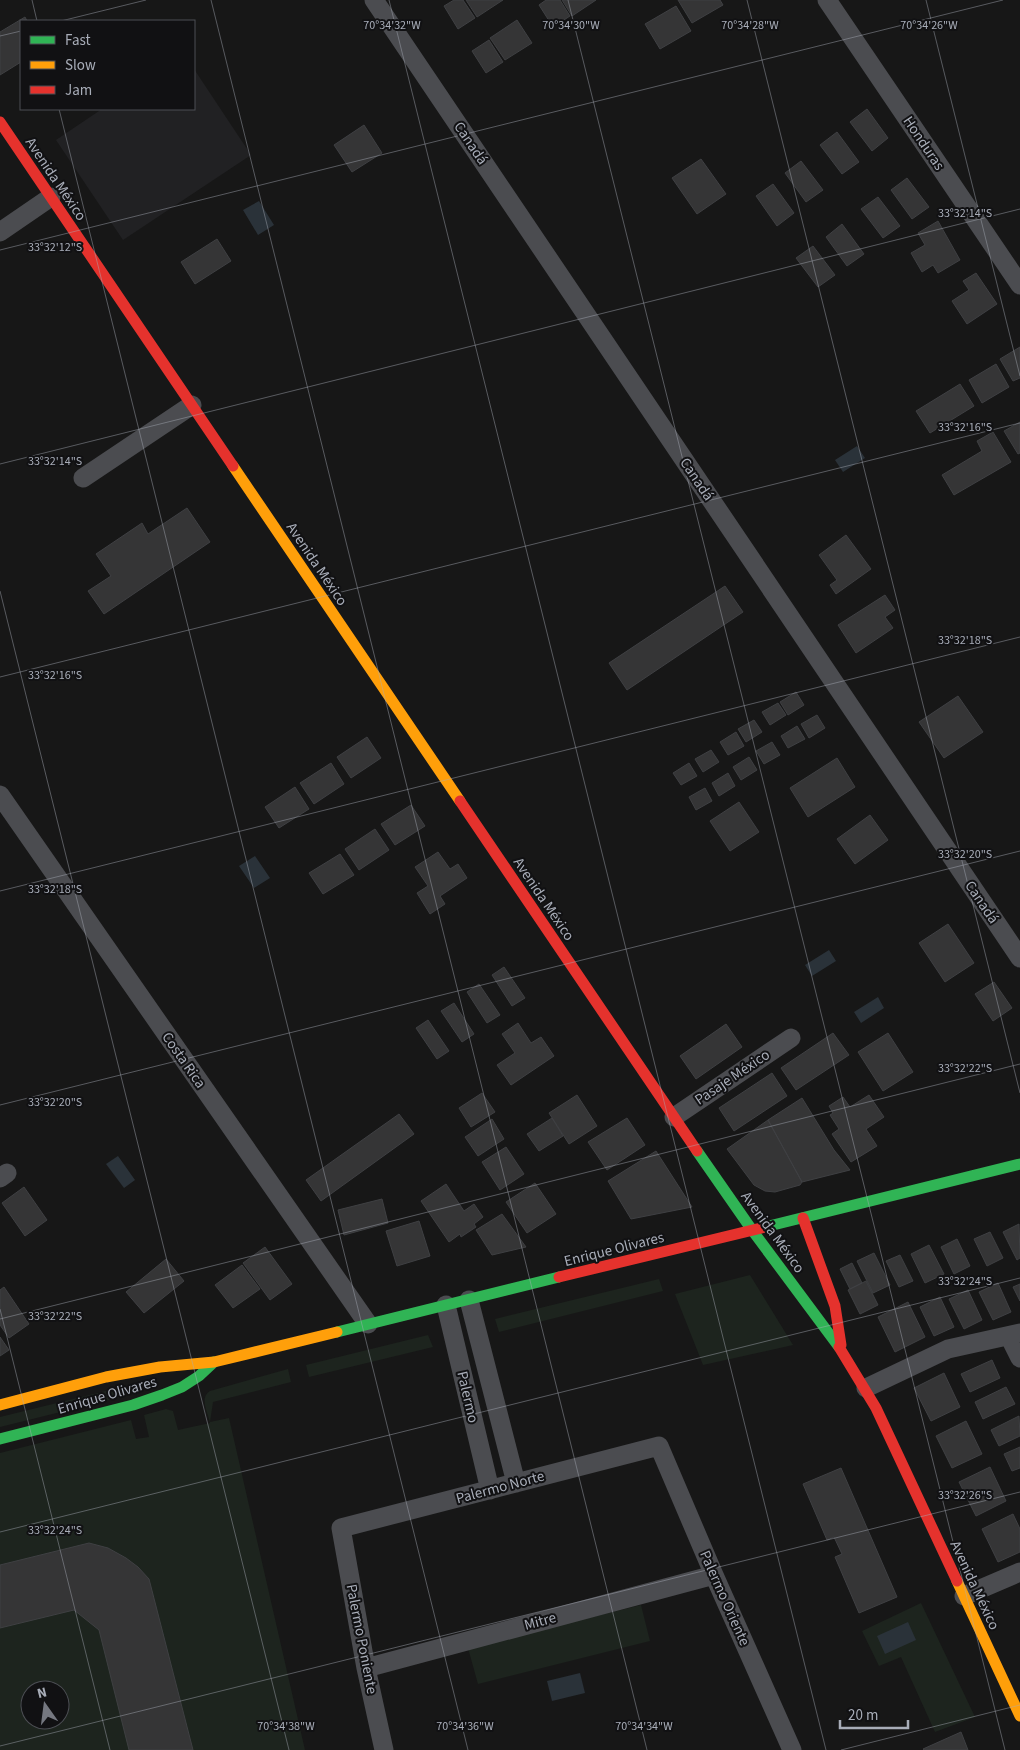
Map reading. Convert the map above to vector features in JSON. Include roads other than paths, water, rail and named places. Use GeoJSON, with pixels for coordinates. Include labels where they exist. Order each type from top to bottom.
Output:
{"type":"FeatureCollection","features":[{"type":"Feature","properties":{"kind":"street","name":"Canadá"},"geometry":{"type":"LineString","coordinates":[[374,0],[1020,958]]}},
{"type":"Feature","properties":{"kind":"street","name":"Honduras"},"geometry":{"type":"LineString","coordinates":[[827,0],[1020,285]]}},
{"type":"Feature","properties":{"kind":"street","name":"Avenida México"},"geometry":{"type":"LineString","coordinates":[[0,122],[751,1230],[841,1349],[866,1388],[1020,1716]]}},
{"type":"Feature","properties":{"kind":"street"},"geometry":{"type":"LineString","coordinates":[[0,232],[51,198]]}},
{"type":"Feature","properties":{"kind":"street"},"geometry":{"type":"LineString","coordinates":[[83,478],[192,406]]}},
{"type":"Feature","properties":{"kind":"street","name":"Costa Rica"},"geometry":{"type":"LineString","coordinates":[[0,795],[368,1324]]}},
{"type":"Feature","properties":{"kind":"street","name":"Pasaje México"},"geometry":{"type":"LineString","coordinates":[[674,1117],[791,1038]]}},
{"type":"Feature","properties":{"kind":"street","name":"Enrique Olivares"},"geometry":{"type":"LineString","coordinates":[[0,1405],[126,1373],[180,1363],[214,1362],[1020,1164]]}},
{"type":"Feature","properties":{"kind":"street"},"geometry":{"type":"LineString","coordinates":[[802,1218],[835,1306],[841,1349]]}},
{"type":"Feature","properties":{"kind":"street","name":"Palermo"},"geometry":{"type":"LineString","coordinates":[[469,1300],[516,1483]]}},
{"type":"Feature","properties":{"kind":"street","name":"Palermo"},"geometry":{"type":"LineString","coordinates":[[446,1305],[490,1490]]}},
{"type":"Feature","properties":{"kind":"street"},"geometry":{"type":"LineString","coordinates":[[866,1388],[948,1349],[1014,1335],[1020,1358]]}},
{"type":"Feature","properties":{"kind":"street","name":"Enrique Olivares"},"geometry":{"type":"LineString","coordinates":[[0,1439],[133,1405],[172,1392],[199,1376],[214,1362]]}},
{"type":"Feature","properties":{"kind":"street","name":"Palermo Norte"},"geometry":{"type":"LineString","coordinates":[[341,1528],[659,1446]]}},
{"type":"Feature","properties":{"kind":"street","name":"Palermo Oriente"},"geometry":{"type":"LineString","coordinates":[[659,1446],[792,1750]]}},
{"type":"Feature","properties":{"kind":"street","name":"Palermo Poniente"},"geometry":{"type":"LineString","coordinates":[[341,1528],[366,1668],[384,1750]]}},
{"type":"Feature","properties":{"kind":"street"},"geometry":{"type":"LineString","coordinates":[[964,1596],[1020,1572]]}},
{"type":"Feature","properties":{"kind":"street","name":"Mitre"},"geometry":{"type":"LineString","coordinates":[[366,1668],[714,1575]]}}]}
